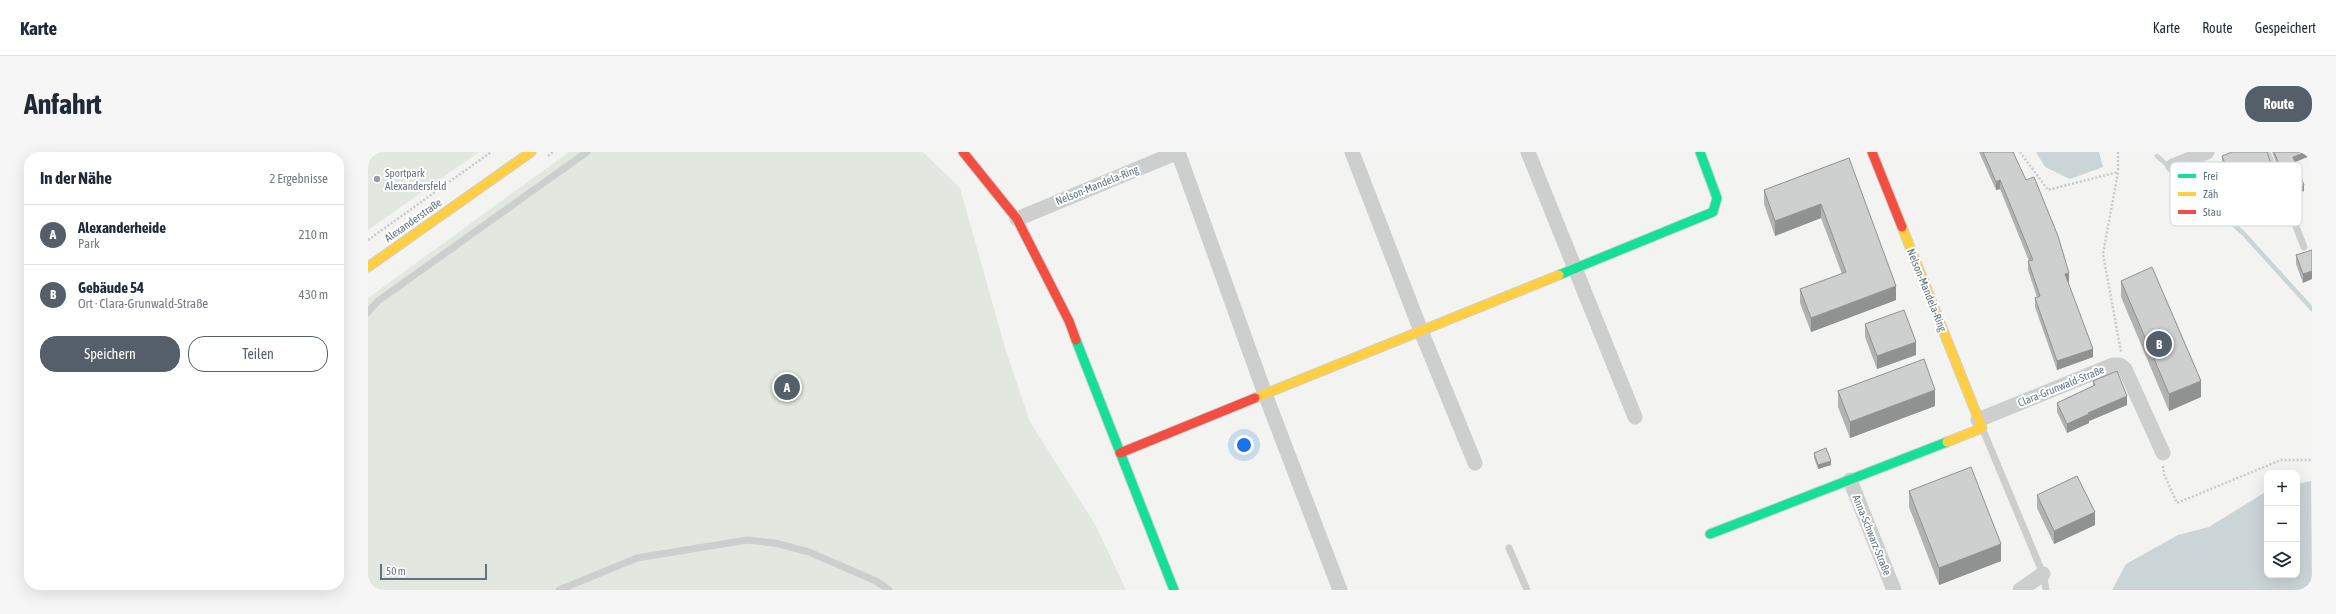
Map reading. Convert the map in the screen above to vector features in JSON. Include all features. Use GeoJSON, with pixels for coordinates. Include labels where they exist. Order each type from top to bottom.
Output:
{"type":"FeatureCollection","features":[{"type":"Feature","properties":{"kind":"street","name":"Alexanderstraße"},"geometry":{"type":"LineString","coordinates":[[368,267],[531,152]]}},
{"type":"Feature","properties":{"kind":"street"},"geometry":{"type":"LineString","coordinates":[[963,152],[1017,219],[1068,321],[1174,590]]}},
{"type":"Feature","properties":{"kind":"street"},"geometry":{"type":"LineString","coordinates":[[1178,152],[1265,394],[1340,590]]}},
{"type":"Feature","properties":{"kind":"street","name":"Nelson-Mandela-Ring"},"geometry":{"type":"LineString","coordinates":[[1017,219],[1178,152]]}},
{"type":"Feature","properties":{"kind":"street"},"geometry":{"type":"LineString","coordinates":[[1352,152],[1421,331],[1475,463]]}},
{"type":"Feature","properties":{"kind":"street"},"geometry":{"type":"LineString","coordinates":[[1528,152],[1635,416]]}},
{"type":"Feature","properties":{"kind":"street"},"geometry":{"type":"LineString","coordinates":[[1120,453],[1713,212],[1717,198],[1700,152]]}},
{"type":"Feature","properties":{"kind":"street","name":"Nelson-Mandela-Ring"},"geometry":{"type":"LineString","coordinates":[[1872,152],[1980,424]]}},
{"type":"Feature","properties":{"kind":"street"},"geometry":{"type":"LineString","coordinates":[[2183,162],[2207,152]]}},
{"type":"Feature","properties":{"kind":"street","name":"Clara-Grunwald-Straße"},"geometry":{"type":"LineString","coordinates":[[1980,424],[2113,365],[2120,365]]}},
{"type":"Feature","properties":{"kind":"street"},"geometry":{"type":"LineString","coordinates":[[2120,365],[2125,369],[2163,453]]}},
{"type":"Feature","properties":{"kind":"street"},"geometry":{"type":"LineString","coordinates":[[1710,534],[1850,480],[1980,424]]}},
{"type":"Feature","properties":{"kind":"street","name":"Anna-Schwarz-Straße"},"geometry":{"type":"LineString","coordinates":[[1850,480],[1894,590]]}},
{"type":"Feature","properties":{"kind":"street"},"geometry":{"type":"LineString","coordinates":[[2020,590],[2043,574]]}},
{"type":"Feature","properties":{"kind":"lane"},"geometry":{"type":"LineString","coordinates":[[368,312],[378,301],[587,152]]}},
{"type":"Feature","properties":{"kind":"lane"},"geometry":{"type":"LineString","coordinates":[[2267,152],[2271,162]]}},
{"type":"Feature","properties":{"kind":"lane"},"geometry":{"type":"LineString","coordinates":[[2296,226],[2304,248]]}},
{"type":"Feature","properties":{"kind":"lane"},"geometry":{"type":"LineString","coordinates":[[1980,424],[2043,574],[2046,590]]}},
{"type":"Feature","properties":{"kind":"lane"},"geometry":{"type":"LineString","coordinates":[[559,590],[637,558],[747,540],[775,543],[809,552],[876,581],[889,590]]}},
{"type":"Feature","properties":{"kind":"lane"},"geometry":{"type":"LineString","coordinates":[[1510,548],[1527,590]]}},
{"type":"Feature","properties":{"kind":"path"},"geometry":{"type":"LineString","coordinates":[[368,240],[491,152]]}},
{"type":"Feature","properties":{"kind":"path"},"geometry":{"type":"LineString","coordinates":[[2020,152],[2048,190],[2118,172]]}},
{"type":"Feature","properties":{"kind":"path"},"geometry":{"type":"LineString","coordinates":[[2118,152],[2118,172],[2103,254],[2121,347],[2120,365]]}},
{"type":"Feature","properties":{"kind":"path"},"geometry":{"type":"LineString","coordinates":[[2163,453],[2164,474],[2177,503],[2281,460],[2312,460]]}},
{"type":"Feature","properties":{"kind":"shaded area"},"geometry":{"type":"Polygon","coordinates":[[[368,152],[479,152],[368,230],[368,152]]]}},
{"type":"Feature","properties":{"kind":"shaded area"},"geometry":{"type":"Polygon","coordinates":[[[569,152],[923,152],[960,188],[1006,351],[1030,422],[1096,526],[1126,590],[368,590],[368,298],[569,152]]]}},
{"type":"Feature","properties":{"kind":"shaded area"},"geometry":{"type":"Polygon","coordinates":[[[2036,152],[2099,152],[2103,167],[2070,179],[2045,167],[2036,152]]]}},
{"type":"Feature","properties":{"kind":"shaded area"},"geometry":{"type":"Polygon","coordinates":[[[2311,481],[2312,587],[2305,590],[2112,590],[2126,564],[2178,535],[2209,527],[2264,493],[2264,578],[2300,578],[2300,483],[2311,481]]]}},
{"type":"Feature","properties":{"kind":"building"},"geometry":{"type":"Polygon","coordinates":[[[1983,152],[2013,152],[2026,180],[2034,177],[2058,236],[2069,273],[2065,274],[2093,349],[2057,361],[2035,298],[2040,296],[2028,261],[2033,260],[2000,180],[1996,182],[1983,152]]]}},
{"type":"Feature","properties":{"kind":"building"},"geometry":{"type":"Polygon","coordinates":[[[2232,152],[2267,152],[2270,162],[2224,162],[2222,156],[2232,152]]]}},
{"type":"Feature","properties":{"kind":"building"},"geometry":{"type":"Polygon","coordinates":[[[2274,152],[2306,152],[2293,157],[2295,162],[2278,162],[2274,152]]]}},
{"type":"Feature","properties":{"kind":"building"},"geometry":{"type":"Polygon","coordinates":[[[1849,158],[1896,286],[1811,318],[1800,289],[1846,272],[1821,204],[1775,221],[1764,190],[1849,158]]]}},
{"type":"Feature","properties":{"kind":"building"},"geometry":{"type":"Polygon","coordinates":[[[2312,250],[2312,271],[2303,274],[2296,255],[2312,250]]]}},
{"type":"Feature","properties":{"kind":"building"},"geometry":{"type":"Polygon","coordinates":[[[2152,267],[2201,381],[2169,394],[2121,281],[2152,267]]]}},
{"type":"Feature","properties":{"kind":"building"},"geometry":{"type":"Polygon","coordinates":[[[1904,310],[1916,342],[1877,356],[1865,324],[1904,310]]]}},
{"type":"Feature","properties":{"kind":"building"},"geometry":{"type":"Polygon","coordinates":[[[1924,359],[1935,390],[1850,422],[1838,391],[1924,359]]]}},
{"type":"Feature","properties":{"kind":"building"},"geometry":{"type":"Polygon","coordinates":[[[2117,371],[2127,396],[2067,424],[2057,403],[2095,385],[2093,381],[2117,371]]]}},
{"type":"Feature","properties":{"kind":"building"},"geometry":{"type":"Polygon","coordinates":[[[1826,448],[1831,461],[1818,465],[1814,453],[1826,448]]]}},
{"type":"Feature","properties":{"kind":"building"},"geometry":{"type":"Polygon","coordinates":[[[1971,467],[2001,544],[1939,568],[1909,491],[1971,467]]]}},
{"type":"Feature","properties":{"kind":"building"},"geometry":{"type":"Polygon","coordinates":[[[2077,476],[2095,512],[2054,531],[2037,495],[2077,476]]]}},
{"type":"Feature","properties":{"kind":"waterway"},"geometry":{"type":"LineString","coordinates":[[2157,156],[2170,168]]}},
{"type":"Feature","properties":{"kind":"waterway"},"geometry":{"type":"LineString","coordinates":[[2235,226],[2312,309]]}},
{"type":"Feature","properties":{"kind":"traffic: fast"},"geometry":{"type":"LineString","coordinates":[[1559,275],[1713,212],[1717,198],[1700,152]]}},
{"type":"Feature","properties":{"kind":"traffic: fast"},"geometry":{"type":"LineString","coordinates":[[1076,340],[1174,590]]}},
{"type":"Feature","properties":{"kind":"traffic: fast"},"geometry":{"type":"LineString","coordinates":[[1710,534],[1947,442]]}},
{"type":"Feature","properties":{"kind":"traffic: slow"},"geometry":{"type":"LineString","coordinates":[[368,267],[531,152]]}},
{"type":"Feature","properties":{"kind":"traffic: slow"},"geometry":{"type":"LineString","coordinates":[[1902,227],[1982,428],[1947,442]]}},
{"type":"Feature","properties":{"kind":"traffic: slow"},"geometry":{"type":"LineString","coordinates":[[1255,398],[1559,275]]}},
{"type":"Feature","properties":{"kind":"traffic: jam"},"geometry":{"type":"LineString","coordinates":[[963,152],[1017,219],[1069,321],[1076,340]]}},
{"type":"Feature","properties":{"kind":"traffic: jam"},"geometry":{"type":"LineString","coordinates":[[1872,152],[1902,227]]}},
{"type":"Feature","properties":{"kind":"traffic: jam"},"geometry":{"type":"LineString","coordinates":[[1120,453],[1255,398]]}},
{"type":"Feature","properties":{"kind":"place","name":"Sportpark Alexandersfeld"},"geometry":{"type":"Point","coordinates":[377,179]}},
{"type":"Feature","properties":{"kind":"place","name":"Gebäude 54"},"geometry":{"type":"Point","coordinates":[2159,344]}},
{"type":"Feature","properties":{"kind":"place","name":"Alexanderheide"},"geometry":{"type":"Point","coordinates":[787,387]}}]}
